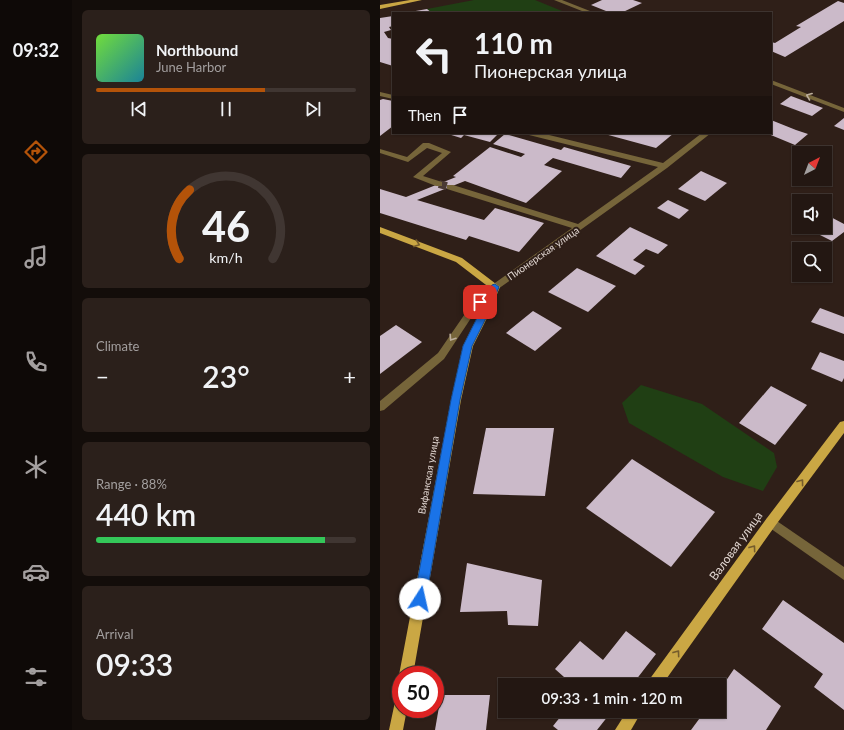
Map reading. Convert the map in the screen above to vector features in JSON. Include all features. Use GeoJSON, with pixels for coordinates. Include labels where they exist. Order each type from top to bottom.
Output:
{"type":"FeatureCollection","features":[{"type":"Feature","properties":{"kind":"main road"},"geometry":{"type":"LineString","coordinates":[[380,7],[419,0]]}},
{"type":"Feature","properties":{"kind":"main road"},"geometry":{"type":"LineString","coordinates":[[380,230],[459,260],[495,287]]}},
{"type":"Feature","properties":{"kind":"main road","name":"Вифанская улица"},"geometry":{"type":"LineString","coordinates":[[408,666],[456,400],[468,346],[484,314],[495,287]]}},
{"type":"Feature","properties":{"kind":"main road","name":"Валовая улица"},"geometry":{"type":"LineString","coordinates":[[659,678],[771,522],[844,425]]}},
{"type":"Feature","properties":{"kind":"main road"},"geometry":{"type":"LineString","coordinates":[[396,730],[398,718]]}},
{"type":"Feature","properties":{"kind":"main road"},"geometry":{"type":"LineString","coordinates":[[622,730],[630,718]]}},
{"type":"Feature","properties":{"kind":"street"},"geometry":{"type":"LineString","coordinates":[[557,0],[589,12]]}},
{"type":"Feature","properties":{"kind":"street"},"geometry":{"type":"LineString","coordinates":[[772,83],[844,110]]}},
{"type":"Feature","properties":{"kind":"street"},"geometry":{"type":"LineString","coordinates":[[382,94],[392,89]]}},
{"type":"Feature","properties":{"kind":"street"},"geometry":{"type":"LineString","coordinates":[[382,94],[392,97]]}},
{"type":"Feature","properties":{"kind":"street"},"geometry":{"type":"LineString","coordinates":[[536,134],[664,166]]}},
{"type":"Feature","properties":{"kind":"street","name":"Пионерская улица"},"geometry":{"type":"LineString","coordinates":[[380,407],[441,356],[472,310],[495,287],[580,227],[706,134]]}},
{"type":"Feature","properties":{"kind":"street"},"geometry":{"type":"LineString","coordinates":[[380,152],[408,160],[426,146],[447,152],[417,177],[439,184]]}},
{"type":"Feature","properties":{"kind":"street"},"geometry":{"type":"LineString","coordinates":[[450,187],[580,227]]}},
{"type":"Feature","properties":{"kind":"street"},"geometry":{"type":"LineString","coordinates":[[771,522],[844,574]]}},
{"type":"Feature","properties":{"kind":"green space"},"geometry":{"type":"Polygon","coordinates":[[[474,0],[535,0],[562,11],[431,12],[427,9],[474,0]]]}},
{"type":"Feature","properties":{"kind":"green space"},"geometry":{"type":"Polygon","coordinates":[[[641,385],[702,404],[774,453],[777,467],[763,491],[723,477],[629,423],[622,403],[641,385]]]}},
{"type":"Feature","properties":{"kind":"building"},"geometry":{"type":"Polygon","coordinates":[[[602,0],[633,0],[642,3],[623,12],[608,12],[591,5],[602,0]]]}},
{"type":"Feature","properties":{"kind":"building"},"geometry":{"type":"Polygon","coordinates":[[[838,1],[844,3],[844,21],[785,57],[772,51],[772,42],[775,43],[801,27],[796,26],[838,1]]]}},
{"type":"Feature","properties":{"kind":"building"},"geometry":{"type":"Polygon","coordinates":[[[427,9],[431,12],[410,12],[427,9]]]}},
{"type":"Feature","properties":{"kind":"building"},"geometry":{"type":"Polygon","coordinates":[[[392,16],[392,26],[389,27],[391,30],[384,32],[388,38],[392,39],[392,66],[380,62],[380,18],[392,16]]]}},
{"type":"Feature","properties":{"kind":"building"},"geometry":{"type":"Polygon","coordinates":[[[791,96],[823,108],[812,116],[780,104],[791,96]]]}},
{"type":"Feature","properties":{"kind":"building"},"geometry":{"type":"Polygon","coordinates":[[[380,100],[392,101],[392,127],[380,136],[380,100]]]}},
{"type":"Feature","properties":{"kind":"building"},"geometry":{"type":"Polygon","coordinates":[[[844,118],[844,130],[834,126],[844,118]]]}},
{"type":"Feature","properties":{"kind":"building"},"geometry":{"type":"Polygon","coordinates":[[[772,120],[808,134],[795,145],[768,134],[772,134],[772,120]]]}},
{"type":"Feature","properties":{"kind":"building"},"geometry":{"type":"Polygon","coordinates":[[[448,134],[498,134],[490,142],[464,135],[461,138],[448,134]]]}},
{"type":"Feature","properties":{"kind":"building"},"geometry":{"type":"Polygon","coordinates":[[[505,134],[561,150],[564,147],[631,166],[621,178],[553,158],[544,165],[562,171],[526,203],[465,181],[417,200],[484,220],[495,208],[544,223],[519,252],[469,236],[466,240],[380,213],[380,189],[406,197],[456,177],[453,176],[490,147],[521,157],[525,154],[493,144],[505,134]]]}},
{"type":"Feature","properties":{"kind":"building"},"geometry":{"type":"Polygon","coordinates":[[[605,134],[673,134],[656,148],[605,134]]]}},
{"type":"Feature","properties":{"kind":"building"},"geometry":{"type":"Polygon","coordinates":[[[701,171],[727,183],[705,201],[678,189],[701,171]]]}},
{"type":"Feature","properties":{"kind":"building"},"geometry":{"type":"Polygon","coordinates":[[[668,200],[689,210],[679,219],[657,208],[668,200]]]}},
{"type":"Feature","properties":{"kind":"building"},"geometry":{"type":"Polygon","coordinates":[[[832,218],[844,224],[844,232],[832,241],[818,234],[832,234],[832,218]]]}},
{"type":"Feature","properties":{"kind":"building"},"geometry":{"type":"Polygon","coordinates":[[[630,227],[668,245],[658,254],[646,249],[633,260],[645,266],[635,275],[596,256],[630,227]]]}},
{"type":"Feature","properties":{"kind":"building"},"geometry":{"type":"Polygon","coordinates":[[[577,268],[616,286],[588,312],[548,292],[577,268]]]}},
{"type":"Feature","properties":{"kind":"building"},"geometry":{"type":"Polygon","coordinates":[[[820,308],[844,317],[844,334],[811,322],[820,308]]]}},
{"type":"Feature","properties":{"kind":"building"},"geometry":{"type":"Polygon","coordinates":[[[533,311],[562,328],[535,351],[506,333],[533,311]]]}},
{"type":"Feature","properties":{"kind":"building"},"geometry":{"type":"Polygon","coordinates":[[[396,325],[422,342],[380,374],[380,336],[396,325]]]}},
{"type":"Feature","properties":{"kind":"building"},"geometry":{"type":"Polygon","coordinates":[[[820,352],[844,361],[844,378],[842,382],[811,369],[820,352]]]}},
{"type":"Feature","properties":{"kind":"building"},"geometry":{"type":"Polygon","coordinates":[[[771,386],[807,405],[775,445],[739,423],[771,386]]]}},
{"type":"Feature","properties":{"kind":"building"},"geometry":{"type":"Polygon","coordinates":[[[486,428],[554,428],[545,496],[473,494],[486,428]]]}},
{"type":"Feature","properties":{"kind":"building"},"geometry":{"type":"Polygon","coordinates":[[[632,459],[715,512],[671,567],[586,508],[632,459]]]}},
{"type":"Feature","properties":{"kind":"building"},"geometry":{"type":"Polygon","coordinates":[[[467,563],[542,580],[538,626],[508,625],[507,611],[460,612],[467,563]]]}},
{"type":"Feature","properties":{"kind":"building"},"geometry":{"type":"Polygon","coordinates":[[[783,600],[844,643],[844,710],[814,687],[823,674],[762,629],[783,600]]]}},
{"type":"Feature","properties":{"kind":"building"},"geometry":{"type":"Polygon","coordinates":[[[626,631],[656,654],[637,678],[565,678],[555,669],[580,641],[603,660],[626,631]]]}},
{"type":"Feature","properties":{"kind":"building"},"geometry":{"type":"Polygon","coordinates":[[[734,669],[781,706],[766,730],[691,730],[700,718],[726,718],[726,681],[734,669]]]}},
{"type":"Feature","properties":{"kind":"building"},"geometry":{"type":"Polygon","coordinates":[[[444,695],[490,695],[486,730],[435,730],[437,718],[444,718],[444,695]]]}},
{"type":"Feature","properties":{"kind":"building"},"geometry":{"type":"Polygon","coordinates":[[[559,718],[606,718],[597,730],[558,730],[553,726],[559,718]]]}},
{"type":"Feature","properties":{"kind":"tunnel"},"geometry":{"type":"LineString","coordinates":[[439,184],[450,187]]}},
{"type":"Feature","properties":{"kind":"route"},"geometry":{"type":"LineString","coordinates":[[420,599],[456,400],[468,346],[484,314],[495,287],[480,302]]}}]}
